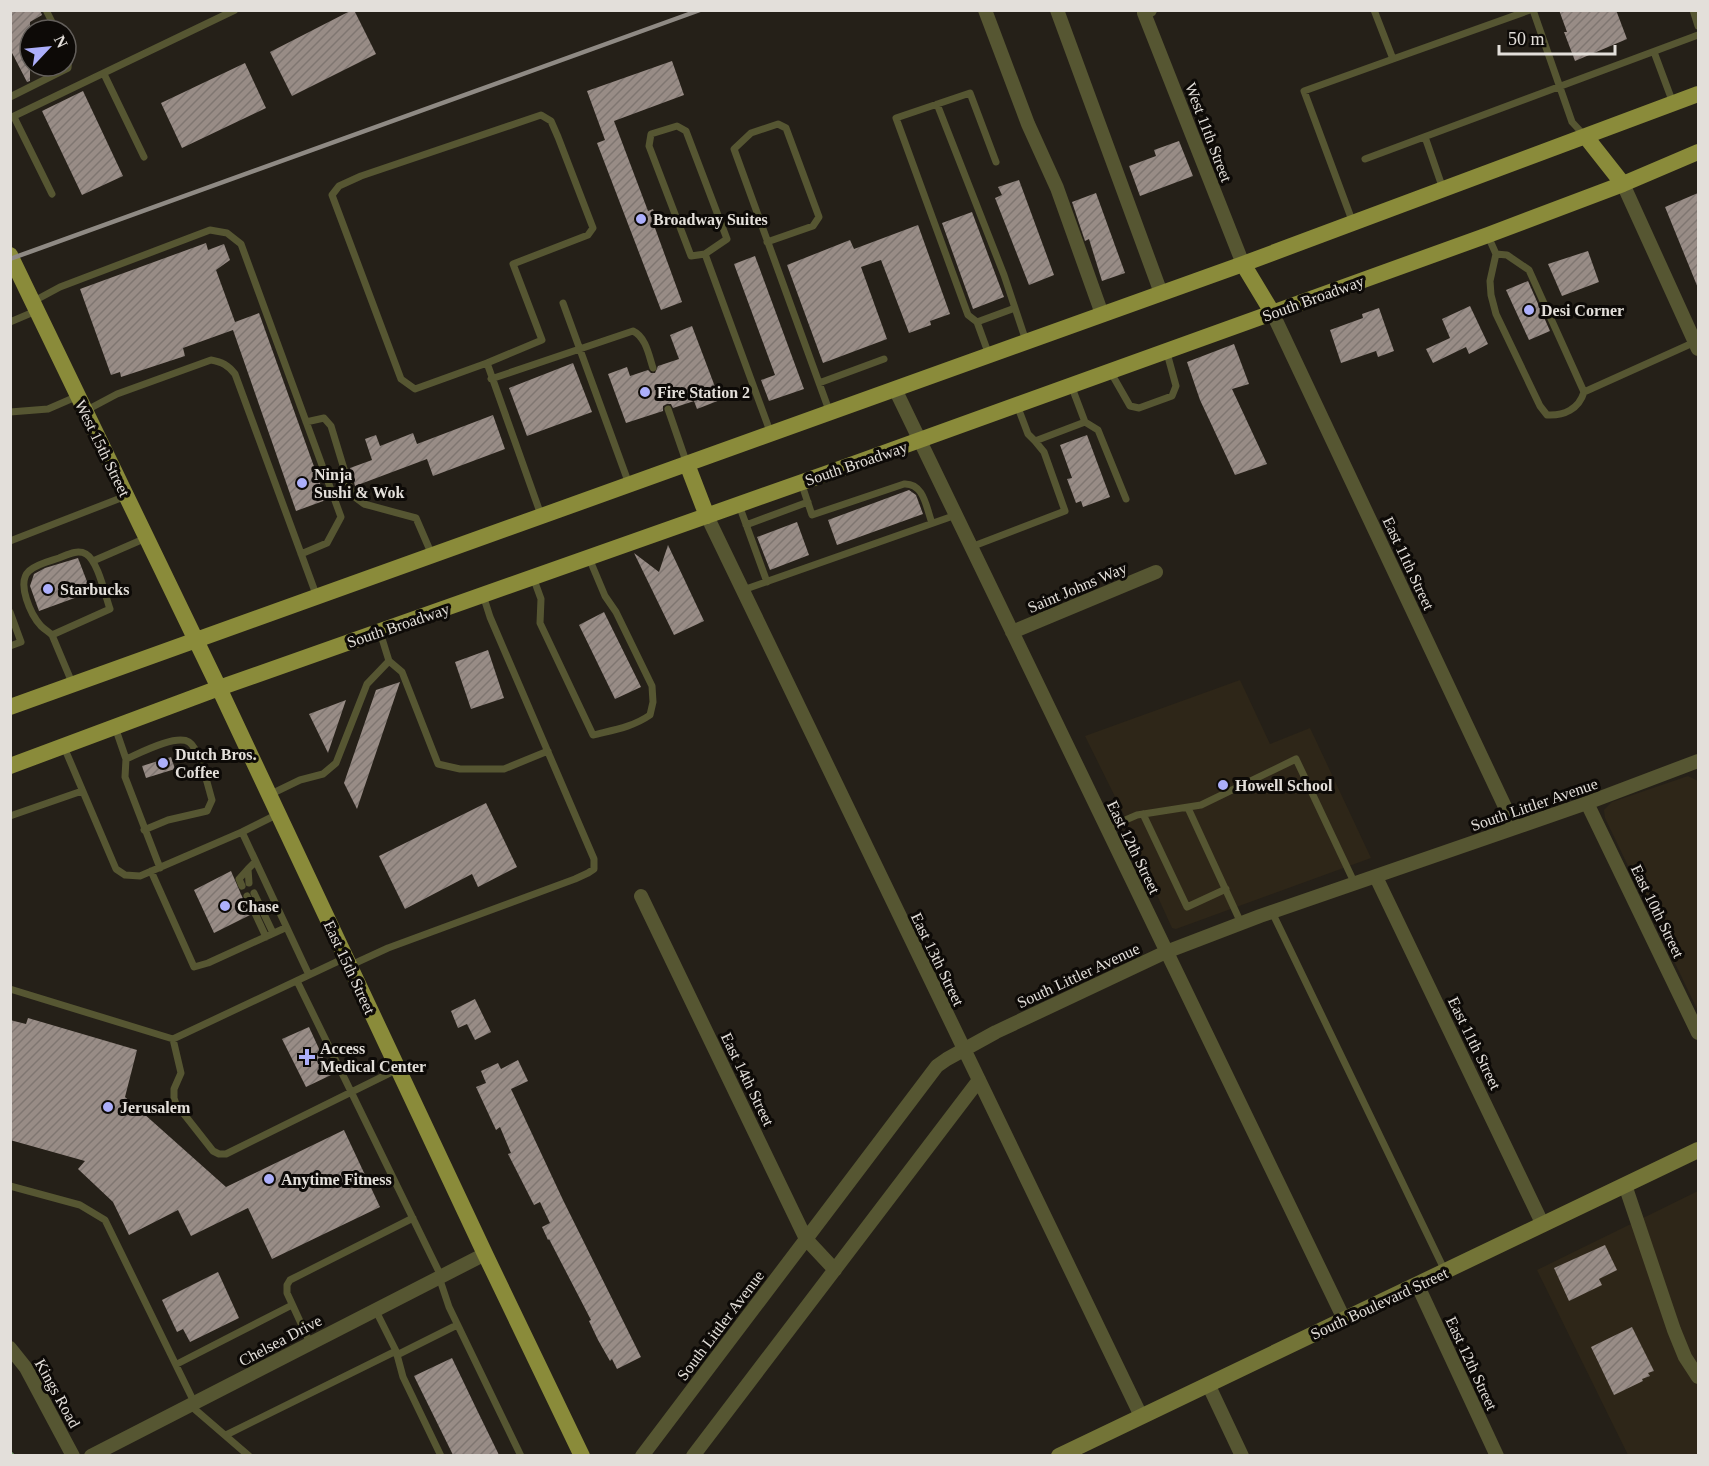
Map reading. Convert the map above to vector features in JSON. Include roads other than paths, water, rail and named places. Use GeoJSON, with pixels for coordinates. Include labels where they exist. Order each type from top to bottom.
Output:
{"type":"FeatureCollection","features":[{"type":"Feature","properties":{"kind":"main road"},"geometry":{"type":"LineString","coordinates":[[10,707],[1243,264],[1698,94]]}},
{"type":"Feature","properties":{"kind":"main road"},"geometry":{"type":"LineString","coordinates":[[1586,137],[1623,184]]}},
{"type":"Feature","properties":{"kind":"main road","name":"South Broadway"},"geometry":{"type":"LineString","coordinates":[[10,766],[219,688],[739,505],[1488,235],[1623,184],[1698,152]]}},
{"type":"Feature","properties":{"kind":"main road","name":"West 15th Street"},"geometry":{"type":"LineString","coordinates":[[10,255],[196,640]]}},
{"type":"Feature","properties":{"kind":"main road"},"geometry":{"type":"LineString","coordinates":[[1243,264],[1272,312]]}},
{"type":"Feature","properties":{"kind":"main road"},"geometry":{"type":"LineString","coordinates":[[687,464],[707,516]]}},
{"type":"Feature","properties":{"kind":"main road","name":"East 15th Street"},"geometry":{"type":"LineString","coordinates":[[196,640],[582,1455]]}},
{"type":"Feature","properties":{"kind":"main road","name":"South Boulevard Street"},"geometry":{"type":"LineString","coordinates":[[1059,1455],[1698,1150]]}},
{"type":"Feature","properties":{"kind":"street"},"geometry":{"type":"LineString","coordinates":[[985,10],[1028,124],[1057,188],[1102,314]]}},
{"type":"Feature","properties":{"kind":"street"},"geometry":{"type":"LineString","coordinates":[[1057,10],[1161,293]]}},
{"type":"Feature","properties":{"kind":"street","name":"West 11th Street"},"geometry":{"type":"LineString","coordinates":[[1147,12],[1243,264]]}},
{"type":"Feature","properties":{"kind":"street"},"geometry":{"type":"LineString","coordinates":[[1623,184],[1697,345]]}},
{"type":"Feature","properties":{"kind":"street","name":"East 11th Street"},"geometry":{"type":"LineString","coordinates":[[1272,312],[1515,828]]}},
{"type":"Feature","properties":{"kind":"street","name":"East 12th Street"},"geometry":{"type":"LineString","coordinates":[[895,389],[1344,1319]]}},
{"type":"Feature","properties":{"kind":"street","name":"East 13th Street"},"geometry":{"type":"LineString","coordinates":[[707,516],[1141,1416]]}},
{"type":"Feature","properties":{"kind":"street","name":"Saint Johns Way"},"geometry":{"type":"LineString","coordinates":[[1012,632],[1156,572]]}},
{"type":"Feature","properties":{"kind":"street","name":"South Littler Avenue"},"geometry":{"type":"LineString","coordinates":[[642,1455],[937,1066],[996,1032],[1166,952],[1241,923],[1698,762]]}},
{"type":"Feature","properties":{"kind":"street","name":"East 10th Street"},"geometry":{"type":"LineString","coordinates":[[1587,803],[1698,1033]]}},
{"type":"Feature","properties":{"kind":"street","name":"East 11th Street"},"geometry":{"type":"LineString","coordinates":[[1376,877],[1543,1224]]}},
{"type":"Feature","properties":{"kind":"street","name":"East 14th Street"},"geometry":{"type":"LineString","coordinates":[[641,896],[806,1239],[835,1270]]}},
{"type":"Feature","properties":{"kind":"street"},"geometry":{"type":"LineString","coordinates":[[693,1455],[979,1080]]}},
{"type":"Feature","properties":{"kind":"street"},"geometry":{"type":"LineString","coordinates":[[1625,1185],[1674,1330],[1685,1357],[1698,1377]]}},
{"type":"Feature","properties":{"kind":"street","name":"Chelsea Drive"},"geometry":{"type":"LineString","coordinates":[[91,1455],[193,1405],[485,1254]]}},
{"type":"Feature","properties":{"kind":"street","name":"East 12th Street"},"geometry":{"type":"LineString","coordinates":[[1417,1284],[1497,1455]]}},
{"type":"Feature","properties":{"kind":"street","name":"Kings Road"},"geometry":{"type":"LineString","coordinates":[[10,1348],[26,1368],[73,1455]]}},
{"type":"Feature","properties":{"kind":"street"},"geometry":{"type":"LineString","coordinates":[[1208,1384],[1242,1455]]}},
{"type":"Feature","properties":{"kind":"lane"},"geometry":{"type":"LineString","coordinates":[[52,194],[12,118],[235,10]]}},
{"type":"Feature","properties":{"kind":"lane"},"geometry":{"type":"LineString","coordinates":[[1374,10],[1393,59]]}},
{"type":"Feature","properties":{"kind":"lane"},"geometry":{"type":"LineString","coordinates":[[1353,224],[1304,91],[1532,10],[1572,122],[1586,137]]}},
{"type":"Feature","properties":{"kind":"lane"},"geometry":{"type":"LineString","coordinates":[[1693,10],[1698,26]]}},
{"type":"Feature","properties":{"kind":"lane"},"geometry":{"type":"LineString","coordinates":[[1365,159],[1698,35]]}},
{"type":"Feature","properties":{"kind":"lane"},"geometry":{"type":"LineString","coordinates":[[1654,52],[1673,104]]}},
{"type":"Feature","properties":{"kind":"lane"},"geometry":{"type":"LineString","coordinates":[[104,74],[144,157]]}},
{"type":"Feature","properties":{"kind":"lane"},"geometry":{"type":"LineString","coordinates":[[10,97],[48,78]]}},
{"type":"Feature","properties":{"kind":"lane"},"geometry":{"type":"LineString","coordinates":[[989,355],[977,322],[968,315],[896,118],[970,93],[996,162]]}},
{"type":"Feature","properties":{"kind":"lane"},"geometry":{"type":"LineString","coordinates":[[938,104],[1026,341]]}},
{"type":"Feature","properties":{"kind":"lane"},"geometry":{"type":"LineString","coordinates":[[541,115],[550,121],[558,137],[593,228],[588,235],[513,264],[542,340],[487,363],[415,389],[401,379],[332,195],[339,186],[361,176],[541,115]]}},
{"type":"Feature","properties":{"kind":"lane"},"geometry":{"type":"LineString","coordinates":[[767,242],[813,226],[819,217],[786,128],[778,124],[751,133],[734,149],[767,242],[830,413]]}},
{"type":"Feature","properties":{"kind":"lane"},"geometry":{"type":"LineString","coordinates":[[676,126],[686,131],[727,239],[705,254],[691,256],[649,146],[651,134],[676,126]]}},
{"type":"Feature","properties":{"kind":"lane"},"geometry":{"type":"LineString","coordinates":[[1425,137],[1444,190]]}},
{"type":"Feature","properties":{"kind":"lane"},"geometry":{"type":"LineString","coordinates":[[10,322],[60,287],[210,230],[227,233],[241,244],[340,517],[327,543],[301,554]]}},
{"type":"Feature","properties":{"kind":"lane"},"geometry":{"type":"LineString","coordinates":[[1488,235],[1496,254],[1490,281],[1494,304],[1540,406],[1547,415],[1558,416],[1581,401],[1584,392],[1529,270],[1507,255],[1496,254]]}},
{"type":"Feature","properties":{"kind":"lane"},"geometry":{"type":"LineString","coordinates":[[705,254],[771,434]]}},
{"type":"Feature","properties":{"kind":"lane"},"geometry":{"type":"LineString","coordinates":[[563,303],[630,484]]}},
{"type":"Feature","properties":{"kind":"lane"},"geometry":{"type":"LineString","coordinates":[[977,322],[1015,308]]}},
{"type":"Feature","properties":{"kind":"lane"},"geometry":{"type":"LineString","coordinates":[[491,379],[633,331],[638,333],[642,339],[653,368]]}},
{"type":"Feature","properties":{"kind":"lane"},"geometry":{"type":"LineString","coordinates":[[1584,392],[1697,345]]}},
{"type":"Feature","properties":{"kind":"lane"},"geometry":{"type":"LineString","coordinates":[[1110,371],[1130,406],[1139,408],[1172,396],[1176,386],[1166,351]]}},
{"type":"Feature","properties":{"kind":"lane"},"geometry":{"type":"LineString","coordinates":[[819,383],[884,359]]}},
{"type":"Feature","properties":{"kind":"lane"},"geometry":{"type":"LineString","coordinates":[[10,412],[48,409],[117,394],[211,360],[229,366],[235,374],[317,597]]}},
{"type":"Feature","properties":{"kind":"lane"},"geometry":{"type":"LineString","coordinates":[[487,363],[541,517]]}},
{"type":"Feature","properties":{"kind":"lane"},"geometry":{"type":"LineString","coordinates":[[1071,385],[1085,422],[1098,430],[1126,498]]}},
{"type":"Feature","properties":{"kind":"lane"},"geometry":{"type":"LineString","coordinates":[[971,548],[1065,511],[1044,452],[1028,434],[1017,405]]}},
{"type":"Feature","properties":{"kind":"lane"},"geometry":{"type":"LineString","coordinates":[[668,409],[687,464]]}},
{"type":"Feature","properties":{"kind":"lane"},"geometry":{"type":"LineString","coordinates":[[306,422],[324,418],[331,426],[352,495],[364,504],[416,518],[432,556]]}},
{"type":"Feature","properties":{"kind":"lane"},"geometry":{"type":"LineString","coordinates":[[1035,441],[1085,422]]}},
{"type":"Feature","properties":{"kind":"lane"},"geometry":{"type":"LineString","coordinates":[[801,482],[812,515],[904,484],[912,484],[920,489],[932,523]]}},
{"type":"Feature","properties":{"kind":"lane"},"geometry":{"type":"LineString","coordinates":[[10,540],[126,496]]}},
{"type":"Feature","properties":{"kind":"lane"},"geometry":{"type":"LineString","coordinates":[[746,525],[808,502]]}},
{"type":"Feature","properties":{"kind":"lane"},"geometry":{"type":"LineString","coordinates":[[739,505],[767,582]]}},
{"type":"Feature","properties":{"kind":"lane"},"geometry":{"type":"LineString","coordinates":[[743,590],[956,515]]}},
{"type":"Feature","properties":{"kind":"lane"},"geometry":{"type":"LineString","coordinates":[[93,561],[146,538]]}},
{"type":"Feature","properties":{"kind":"lane"},"geometry":{"type":"LineString","coordinates":[[52,635],[110,609],[93,561],[85,553],[77,551],[28,571],[23,588],[41,626],[52,635],[73,685]]}},
{"type":"Feature","properties":{"kind":"lane"},"geometry":{"type":"LineString","coordinates":[[533,578],[541,599],[540,623],[593,735],[640,722],[650,715],[653,702],[652,686],[616,612],[605,596],[589,558]]}},
{"type":"Feature","properties":{"kind":"lane"},"geometry":{"type":"LineString","coordinates":[[10,989],[173,1039],[309,975],[575,879],[594,869],[594,859],[490,617],[483,595]]}},
{"type":"Feature","properties":{"kind":"lane"},"geometry":{"type":"LineString","coordinates":[[10,612],[21,642],[10,646]]}},
{"type":"Feature","properties":{"kind":"lane"},"geometry":{"type":"LineString","coordinates":[[380,632],[389,661],[402,672],[438,764],[460,769],[504,769],[548,751]]}},
{"type":"Feature","properties":{"kind":"lane"},"geometry":{"type":"LineString","coordinates":[[269,795],[300,780],[323,774],[336,764],[367,684],[389,661]]}},
{"type":"Feature","properties":{"kind":"lane"},"geometry":{"type":"LineString","coordinates":[[115,728],[126,759],[125,777],[160,868]]}},
{"type":"Feature","properties":{"kind":"lane"},"geometry":{"type":"LineString","coordinates":[[126,759],[179,740],[190,743],[197,753],[212,800],[207,811],[168,820],[144,830]]}},
{"type":"Feature","properties":{"kind":"lane"},"geometry":{"type":"LineString","coordinates":[[63,747],[116,869],[125,875],[140,876],[151,872],[278,814]]}},
{"type":"Feature","properties":{"kind":"lane"},"geometry":{"type":"LineString","coordinates":[[1107,828],[1137,815],[1201,805],[1296,759],[1356,884]]}},
{"type":"Feature","properties":{"kind":"lane"},"geometry":{"type":"LineString","coordinates":[[10,816],[82,791]]}},
{"type":"Feature","properties":{"kind":"lane"},"geometry":{"type":"LineString","coordinates":[[1188,808],[1241,923]]}},
{"type":"Feature","properties":{"kind":"lane"},"geometry":{"type":"LineString","coordinates":[[1143,814],[1187,907],[1226,889]]}},
{"type":"Feature","properties":{"kind":"lane"},"geometry":{"type":"LineString","coordinates":[[242,832],[309,975]]}},
{"type":"Feature","properties":{"kind":"lane"},"geometry":{"type":"LineString","coordinates":[[246,885],[248,869],[255,862]]}},
{"type":"Feature","properties":{"kind":"lane"},"geometry":{"type":"LineString","coordinates":[[151,872],[194,967],[208,963],[285,928]]}},
{"type":"Feature","properties":{"kind":"lane"},"geometry":{"type":"LineString","coordinates":[[250,895],[269,935]]}},
{"type":"Feature","properties":{"kind":"lane"},"geometry":{"type":"LineString","coordinates":[[1272,912],[1445,1271]]}},
{"type":"Feature","properties":{"kind":"lane"},"geometry":{"type":"LineString","coordinates":[[297,981],[413,1218],[440,1276],[457,1325],[521,1455]]}},
{"type":"Feature","properties":{"kind":"lane"},"geometry":{"type":"LineString","coordinates":[[173,1039],[181,1073],[174,1089],[176,1104],[217,1154],[226,1154],[398,1070]]}},
{"type":"Feature","properties":{"kind":"lane"},"geometry":{"type":"LineString","coordinates":[[10,1186],[80,1204],[105,1220],[177,1365],[193,1405],[249,1455]]}},
{"type":"Feature","properties":{"kind":"lane"},"geometry":{"type":"LineString","coordinates":[[310,1343],[287,1293],[290,1280],[413,1218]]}},
{"type":"Feature","properties":{"kind":"lane"},"geometry":{"type":"LineString","coordinates":[[177,1365],[292,1305]]}},
{"type":"Feature","properties":{"kind":"lane"},"geometry":{"type":"LineString","coordinates":[[375,1309],[397,1353],[403,1377],[441,1455]]}},
{"type":"Feature","properties":{"kind":"lane"},"geometry":{"type":"LineString","coordinates":[[226,1435],[457,1325]]}},
{"type":"Feature","properties":{"kind":"waterway"},"geometry":{"type":"LineString","coordinates":[[10,1453],[13,1456]]}},
{"type":"Feature","properties":{"kind":"railway"},"geometry":{"type":"LineString","coordinates":[[10,259],[700,10]]}},
{"type":"Feature","properties":{"kind":"place","name":"Broadway Suites"},"geometry":{"type":"Point","coordinates":[641,219]}},
{"type":"Feature","properties":{"kind":"place","name":"Desi Corner"},"geometry":{"type":"Point","coordinates":[1529,310]}},
{"type":"Feature","properties":{"kind":"place","name":"Fire Station 2"},"geometry":{"type":"Point","coordinates":[645,392]}},
{"type":"Feature","properties":{"kind":"place","name":"Ninja Sushi & Wok"},"geometry":{"type":"Point","coordinates":[302,483]}},
{"type":"Feature","properties":{"kind":"place","name":"Starbucks"},"geometry":{"type":"Point","coordinates":[48,589]}},
{"type":"Feature","properties":{"kind":"place","name":"Dutch Bros. Coffee"},"geometry":{"type":"Point","coordinates":[163,763]}},
{"type":"Feature","properties":{"kind":"place","name":"Howell School"},"geometry":{"type":"Point","coordinates":[1223,785]}},
{"type":"Feature","properties":{"kind":"place","name":"Chase"},"geometry":{"type":"Point","coordinates":[225,906]}},
{"type":"Feature","properties":{"kind":"place","name":"Access Medical Center"},"geometry":{"type":"Point","coordinates":[307,1057]}},
{"type":"Feature","properties":{"kind":"place","name":"Jerusalem"},"geometry":{"type":"Point","coordinates":[108,1107]}},
{"type":"Feature","properties":{"kind":"place","name":"Anytime Fitness"},"geometry":{"type":"Point","coordinates":[269,1179]}}]}
